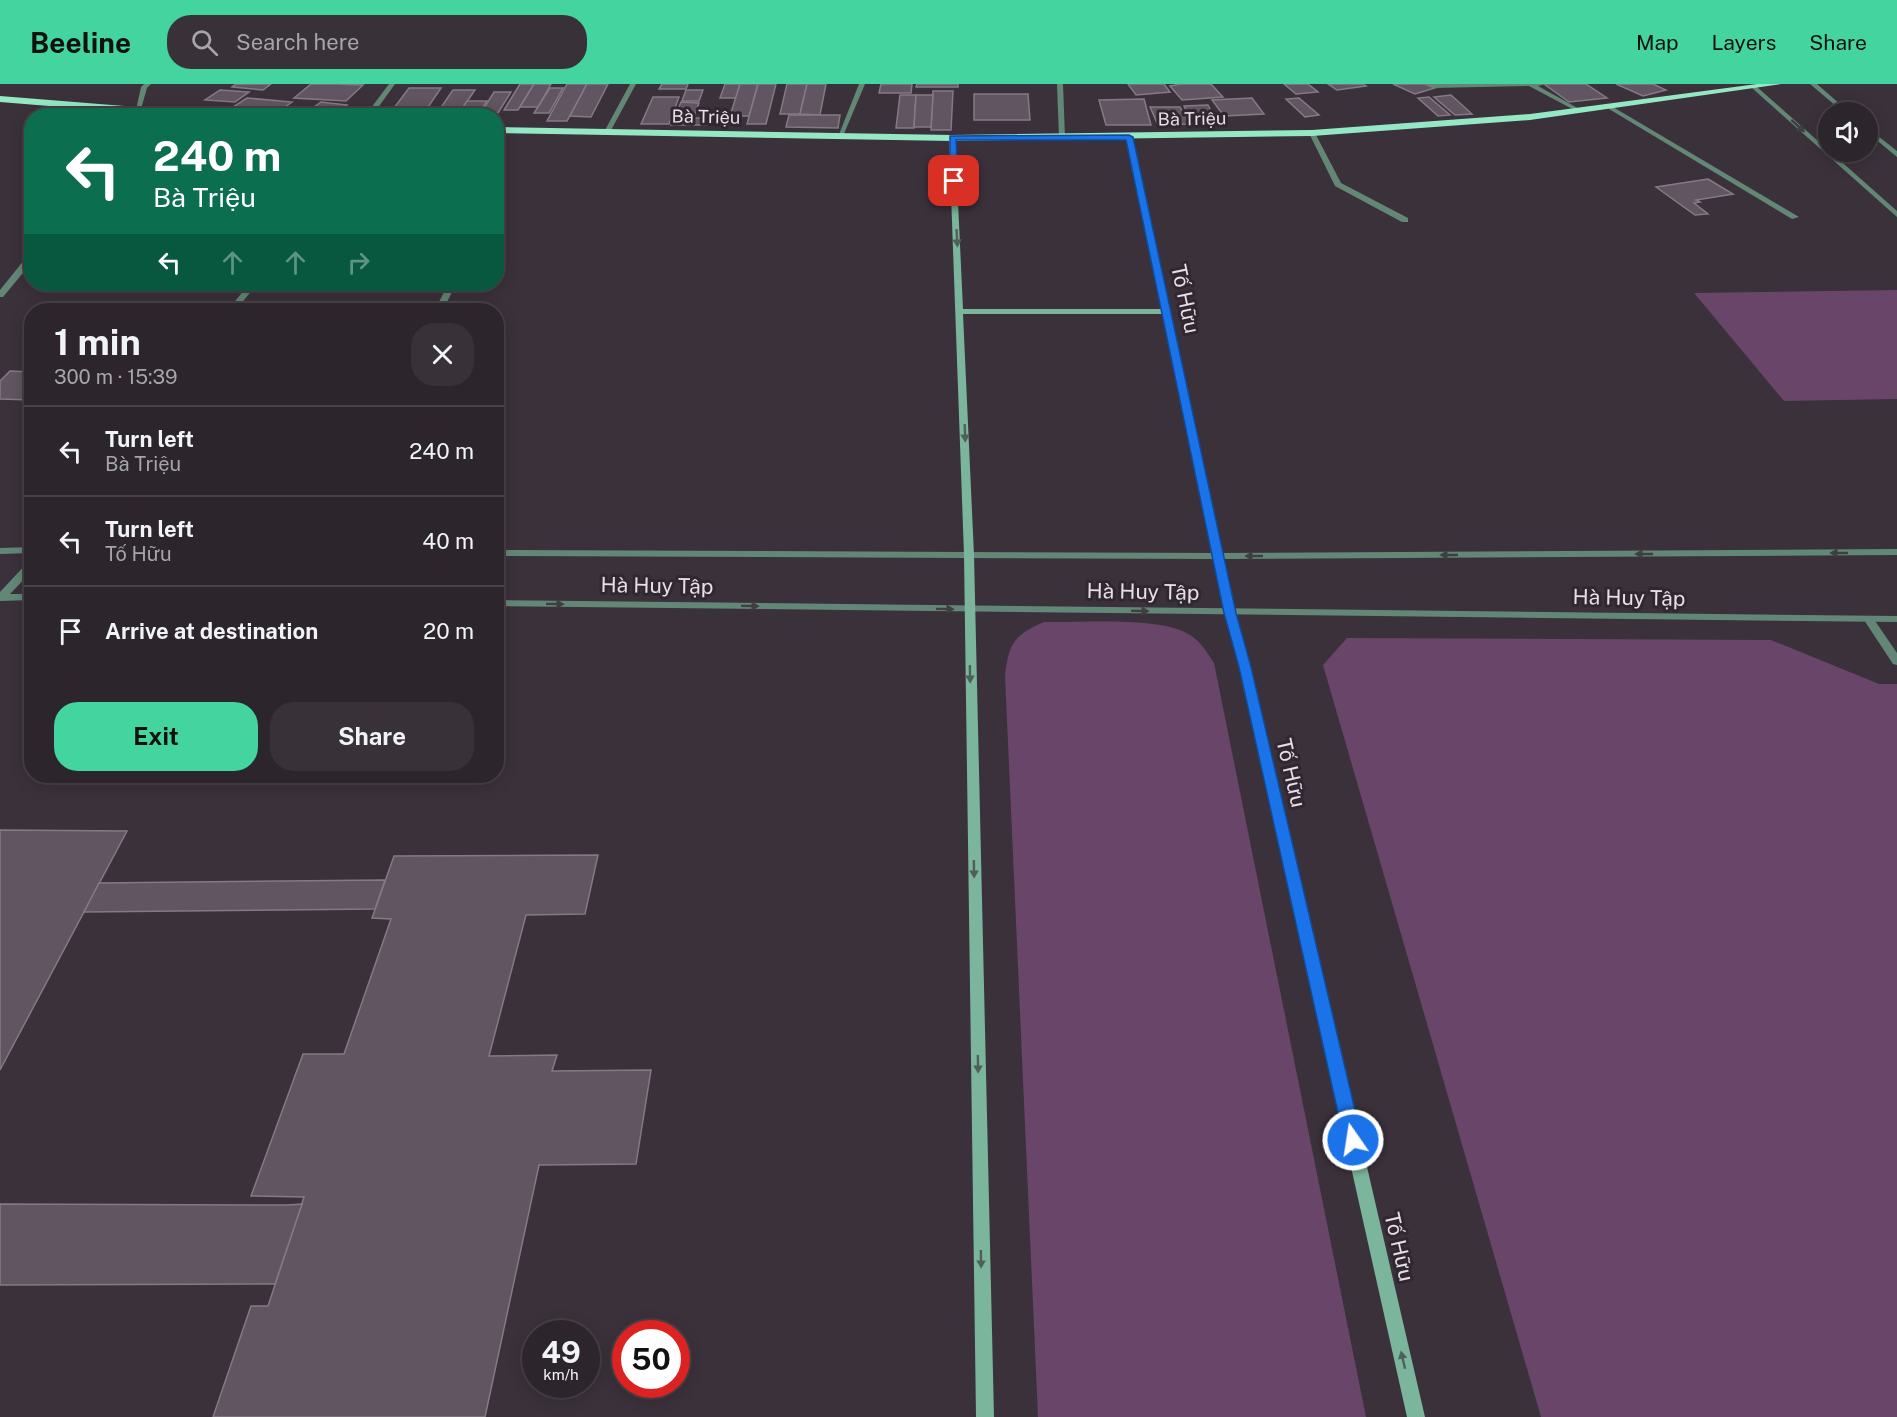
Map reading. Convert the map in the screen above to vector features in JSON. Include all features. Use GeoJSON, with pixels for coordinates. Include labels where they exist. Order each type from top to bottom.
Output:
{"type":"FeatureCollection","features":[{"type":"Feature","properties":{"kind":"highway","name":"Bà Triệu"},"geometry":{"type":"LineString","coordinates":[[504,130],[952,138],[1312,133],[1611,108],[1751,85],[1777,84]]}},
{"type":"Feature","properties":{"kind":"highway"},"geometry":{"type":"LineString","coordinates":[[0,99],[94,108]]}},
{"type":"Feature","properties":{"kind":"main road","name":"Tố Hữu"},"geometry":{"type":"LineString","coordinates":[[1129,137],[1230,613],[1245,667],[1416,1417]]}},
{"type":"Feature","properties":{"kind":"main road"},"geometry":{"type":"LineString","coordinates":[[952,138],[969,555],[985,1417]]}},
{"type":"Feature","properties":{"kind":"main road"},"geometry":{"type":"LineString","coordinates":[[960,311],[1167,312]]}},
{"type":"Feature","properties":{"kind":"street"},"geometry":{"type":"LineString","coordinates":[[137,108],[144,87],[148,84]]}},
{"type":"Feature","properties":{"kind":"street"},"geometry":{"type":"LineString","coordinates":[[374,108],[392,84]]}},
{"type":"Feature","properties":{"kind":"street"},"geometry":{"type":"LineString","coordinates":[[607,132],[633,84]]}},
{"type":"Feature","properties":{"kind":"street"},"geometry":{"type":"LineString","coordinates":[[840,136],[862,84]]}},
{"type":"Feature","properties":{"kind":"street"},"geometry":{"type":"LineString","coordinates":[[1059,84],[1062,138]]}},
{"type":"Feature","properties":{"kind":"street"},"geometry":{"type":"LineString","coordinates":[[1430,84],[1434,86],[1543,84]]}},
{"type":"Feature","properties":{"kind":"street"},"geometry":{"type":"LineString","coordinates":[[1813,84],[1834,102]]}},
{"type":"Feature","properties":{"kind":"street"},"geometry":{"type":"LineString","coordinates":[[1530,85],[1580,111]]}},
{"type":"Feature","properties":{"kind":"street"},"geometry":{"type":"LineString","coordinates":[[1751,85],[1897,215]]}},
{"type":"Feature","properties":{"kind":"street"},"geometry":{"type":"LineString","coordinates":[[1611,108],[1795,218]]}},
{"type":"Feature","properties":{"kind":"street"},"geometry":{"type":"LineString","coordinates":[[1312,133],[1338,184],[1405,220]]}},
{"type":"Feature","properties":{"kind":"street"},"geometry":{"type":"LineString","coordinates":[[1878,139],[1897,155]]}},
{"type":"Feature","properties":{"kind":"street"},"geometry":{"type":"LineString","coordinates":[[0,295],[24,266]]}},
{"type":"Feature","properties":{"kind":"street"},"geometry":{"type":"LineString","coordinates":[[238,303],[247,291]]}},
{"type":"Feature","properties":{"kind":"street"},"geometry":{"type":"LineString","coordinates":[[0,551],[24,550]]}},
{"type":"Feature","properties":{"kind":"street","name":"Hà Huy Tập"},"geometry":{"type":"LineString","coordinates":[[504,553],[1218,556],[1897,552]]}},
{"type":"Feature","properties":{"kind":"street"},"geometry":{"type":"LineString","coordinates":[[0,597],[24,572]]}},
{"type":"Feature","properties":{"kind":"street"},"geometry":{"type":"LineString","coordinates":[[0,597],[24,597]]}},
{"type":"Feature","properties":{"kind":"street","name":"Hà Huy Tập"},"geometry":{"type":"LineString","coordinates":[[504,603],[1897,620]]}},
{"type":"Feature","properties":{"kind":"street"},"geometry":{"type":"LineString","coordinates":[[1869,620],[1897,661]]}},
{"type":"Feature","properties":{"kind":"shaded area"},"geometry":{"type":"Polygon","coordinates":[[[1897,290],[1897,399],[1784,401],[1694,293],[1897,290]]]}},
{"type":"Feature","properties":{"kind":"shaded area"},"geometry":{"type":"Polygon","coordinates":[[[1044,622],[1141,623],[1177,629],[1197,641],[1214,663],[1366,1417],[1038,1417],[1005,675],[1011,648],[1015,641],[1026,631],[1044,622]]]}},
{"type":"Feature","properties":{"kind":"shaded area"},"geometry":{"type":"Polygon","coordinates":[[[1347,638],[1771,640],[1879,684],[1897,684],[1897,1417],[1541,1417],[1323,665],[1347,638]]]}},
{"type":"Feature","properties":{"kind":"building"},"geometry":{"type":"Polygon","coordinates":[[[236,84],[271,84],[263,90],[232,87],[236,84]]]}},
{"type":"Feature","properties":{"kind":"building"},"geometry":{"type":"Polygon","coordinates":[[[311,84],[363,85],[346,101],[294,98],[311,84]]]}},
{"type":"Feature","properties":{"kind":"building"},"geometry":{"type":"Polygon","coordinates":[[[520,84],[534,84],[518,110],[504,110],[520,84]]]}},
{"type":"Feature","properties":{"kind":"building"},"geometry":{"type":"Polygon","coordinates":[[[534,84],[551,84],[538,107],[520,107],[534,84]]]}},
{"type":"Feature","properties":{"kind":"building"},"geometry":{"type":"Polygon","coordinates":[[[567,84],[587,84],[567,121],[547,121],[567,84]]]}},
{"type":"Feature","properties":{"kind":"building"},"geometry":{"type":"Polygon","coordinates":[[[587,84],[608,84],[591,117],[570,116],[587,84]]]}},
{"type":"Feature","properties":{"kind":"building"},"geometry":{"type":"Polygon","coordinates":[[[662,84],[688,84],[686,89],[659,89],[662,84]]]}},
{"type":"Feature","properties":{"kind":"building"},"geometry":{"type":"Polygon","coordinates":[[[725,84],[740,84],[736,98],[720,98],[725,84]]]}},
{"type":"Feature","properties":{"kind":"building"},"geometry":{"type":"Polygon","coordinates":[[[740,84],[758,84],[749,116],[730,116],[740,84]]]}},
{"type":"Feature","properties":{"kind":"building"},"geometry":{"type":"Polygon","coordinates":[[[758,84],[776,84],[766,124],[747,124],[758,84]]]}},
{"type":"Feature","properties":{"kind":"building"},"geometry":{"type":"Polygon","coordinates":[[[787,84],[807,84],[800,114],[780,114],[787,84]]]}},
{"type":"Feature","properties":{"kind":"building"},"geometry":{"type":"Polygon","coordinates":[[[807,84],[826,84],[820,115],[800,114],[807,84]]]}},
{"type":"Feature","properties":{"kind":"building"},"geometry":{"type":"Polygon","coordinates":[[[881,84],[912,84],[911,93],[879,93],[881,84]]]}},
{"type":"Feature","properties":{"kind":"building"},"geometry":{"type":"Polygon","coordinates":[[[917,84],[958,84],[958,87],[916,87],[917,84]]]}},
{"type":"Feature","properties":{"kind":"building"},"geometry":{"type":"Polygon","coordinates":[[[1128,84],[1164,84],[1170,92],[1136,95],[1128,84]]]}},
{"type":"Feature","properties":{"kind":"building"},"geometry":{"type":"Polygon","coordinates":[[[1211,84],[1223,97],[1182,100],[1170,86],[1211,84]]]}},
{"type":"Feature","properties":{"kind":"building"},"geometry":{"type":"Polygon","coordinates":[[[1284,84],[1308,84],[1318,92],[1296,94],[1284,84]]]}},
{"type":"Feature","properties":{"kind":"building"},"geometry":{"type":"Polygon","coordinates":[[[1328,84],[1363,84],[1366,86],[1337,90],[1328,84]]]}},
{"type":"Feature","properties":{"kind":"building"},"geometry":{"type":"Polygon","coordinates":[[[1393,84],[1425,84],[1435,88],[1415,94],[1393,84]]]}},
{"type":"Feature","properties":{"kind":"building"},"geometry":{"type":"Polygon","coordinates":[[[1544,84],[1586,84],[1607,98],[1569,102],[1544,84]]]}},
{"type":"Feature","properties":{"kind":"building"},"geometry":{"type":"Polygon","coordinates":[[[1616,84],[1653,84],[1666,90],[1643,96],[1616,84]]]}},
{"type":"Feature","properties":{"kind":"building"},"geometry":{"type":"Polygon","coordinates":[[[409,88],[441,88],[427,108],[394,108],[409,88]]]}},
{"type":"Feature","properties":{"kind":"building"},"geometry":{"type":"Polygon","coordinates":[[[550,88],[563,88],[549,113],[534,113],[550,88]]]}},
{"type":"Feature","properties":{"kind":"building"},"geometry":{"type":"Polygon","coordinates":[[[220,90],[249,92],[235,102],[205,100],[220,90]]]}},
{"type":"Feature","properties":{"kind":"building"},"geometry":{"type":"Polygon","coordinates":[[[453,90],[475,90],[463,108],[441,108],[453,90]]]}},
{"type":"Feature","properties":{"kind":"building"},"geometry":{"type":"Polygon","coordinates":[[[686,90],[703,90],[699,101],[682,101],[686,90]]]}},
{"type":"Feature","properties":{"kind":"building"},"geometry":{"type":"Polygon","coordinates":[[[933,91],[953,91],[951,130],[931,130],[933,91]]]}},
{"type":"Feature","properties":{"kind":"building"},"geometry":{"type":"Polygon","coordinates":[[[494,92],[511,92],[501,108],[484,108],[494,92]]]}},
{"type":"Feature","properties":{"kind":"building"},"geometry":{"type":"Polygon","coordinates":[[[974,94],[1028,94],[1030,120],[974,120],[974,94]]]}},
{"type":"Feature","properties":{"kind":"building"},"geometry":{"type":"Polygon","coordinates":[[[900,95],[916,95],[914,128],[896,128],[900,95]]]}},
{"type":"Feature","properties":{"kind":"building"},"geometry":{"type":"Polygon","coordinates":[[[916,95],[933,95],[931,127],[914,127],[916,95]]]}},
{"type":"Feature","properties":{"kind":"building"},"geometry":{"type":"Polygon","coordinates":[[[1451,95],[1472,114],[1455,115],[1434,97],[1451,95]]]}},
{"type":"Feature","properties":{"kind":"building"},"geometry":{"type":"Polygon","coordinates":[[[653,97],[679,97],[669,124],[641,124],[653,97]]]}},
{"type":"Feature","properties":{"kind":"building"},"geometry":{"type":"Polygon","coordinates":[[[1429,97],[1450,115],[1438,116],[1418,98],[1429,97]]]}},
{"type":"Feature","properties":{"kind":"building"},"geometry":{"type":"Polygon","coordinates":[[[247,98],[292,102],[283,108],[232,108],[247,98]]]}},
{"type":"Feature","properties":{"kind":"building"},"geometry":{"type":"Polygon","coordinates":[[[1252,98],[1264,114],[1224,116],[1212,100],[1252,98]]]}},
{"type":"Feature","properties":{"kind":"building"},"geometry":{"type":"Polygon","coordinates":[[[1299,98],[1319,115],[1305,117],[1286,99],[1299,98]]]}},
{"type":"Feature","properties":{"kind":"building"},"geometry":{"type":"Polygon","coordinates":[[[1144,99],[1151,125],[1106,125],[1099,100],[1144,99]]]}},
{"type":"Feature","properties":{"kind":"building"},"geometry":{"type":"Polygon","coordinates":[[[467,101],[487,101],[482,108],[462,108],[467,101]]]}},
{"type":"Feature","properties":{"kind":"building"},"geometry":{"type":"Polygon","coordinates":[[[321,102],[347,105],[343,108],[313,108],[321,102]]]}},
{"type":"Feature","properties":{"kind":"building"},"geometry":{"type":"Polygon","coordinates":[[[681,102],[699,103],[694,116],[675,116],[681,102]]]}},
{"type":"Feature","properties":{"kind":"building"},"geometry":{"type":"Polygon","coordinates":[[[1208,105],[1217,123],[1193,124],[1184,106],[1208,105]]]}},
{"type":"Feature","properties":{"kind":"building"},"geometry":{"type":"Polygon","coordinates":[[[1150,107],[1180,107],[1189,124],[1158,125],[1150,107]]]}},
{"type":"Feature","properties":{"kind":"building"},"geometry":{"type":"Polygon","coordinates":[[[789,115],[840,115],[838,128],[786,127],[789,115]]]}},
{"type":"Feature","properties":{"kind":"building"},"geometry":{"type":"Polygon","coordinates":[[[673,118],[708,118],[706,125],[671,125],[673,118]]]}},
{"type":"Feature","properties":{"kind":"building"},"geometry":{"type":"Polygon","coordinates":[[[1708,179],[1733,194],[1696,200],[1700,202],[1694,203],[1708,214],[1695,215],[1656,187],[1708,179]]]}},
{"type":"Feature","properties":{"kind":"building"},"geometry":{"type":"Polygon","coordinates":[[[10,371],[24,372],[24,400],[0,399],[0,381],[10,371]]]}},
{"type":"Feature","properties":{"kind":"building"},"geometry":{"type":"Polygon","coordinates":[[[0,830],[127,831],[0,1070],[0,830]]]}},
{"type":"Feature","properties":{"kind":"building"},"geometry":{"type":"Polygon","coordinates":[[[598,855],[585,914],[526,915],[489,1056],[557,1055],[552,1071],[651,1070],[636,1164],[539,1165],[485,1417],[213,1417],[251,1306],[268,1306],[304,1197],[251,1196],[303,1054],[344,1054],[391,919],[372,918],[394,856],[598,855]]]}},
{"type":"Feature","properties":{"kind":"building"},"geometry":{"type":"Polygon","coordinates":[[[385,880],[375,909],[84,912],[99,883],[385,880]]]}},
{"type":"Feature","properties":{"kind":"building"},"geometry":{"type":"Polygon","coordinates":[[[0,1204],[302,1204],[275,1284],[0,1285],[0,1204]]]}},
{"type":"Feature","properties":{"kind":"route"},"geometry":{"type":"LineString","coordinates":[[954,181],[952,138],[1129,137],[1230,613],[1245,667],[1353,1140]]}}]}
